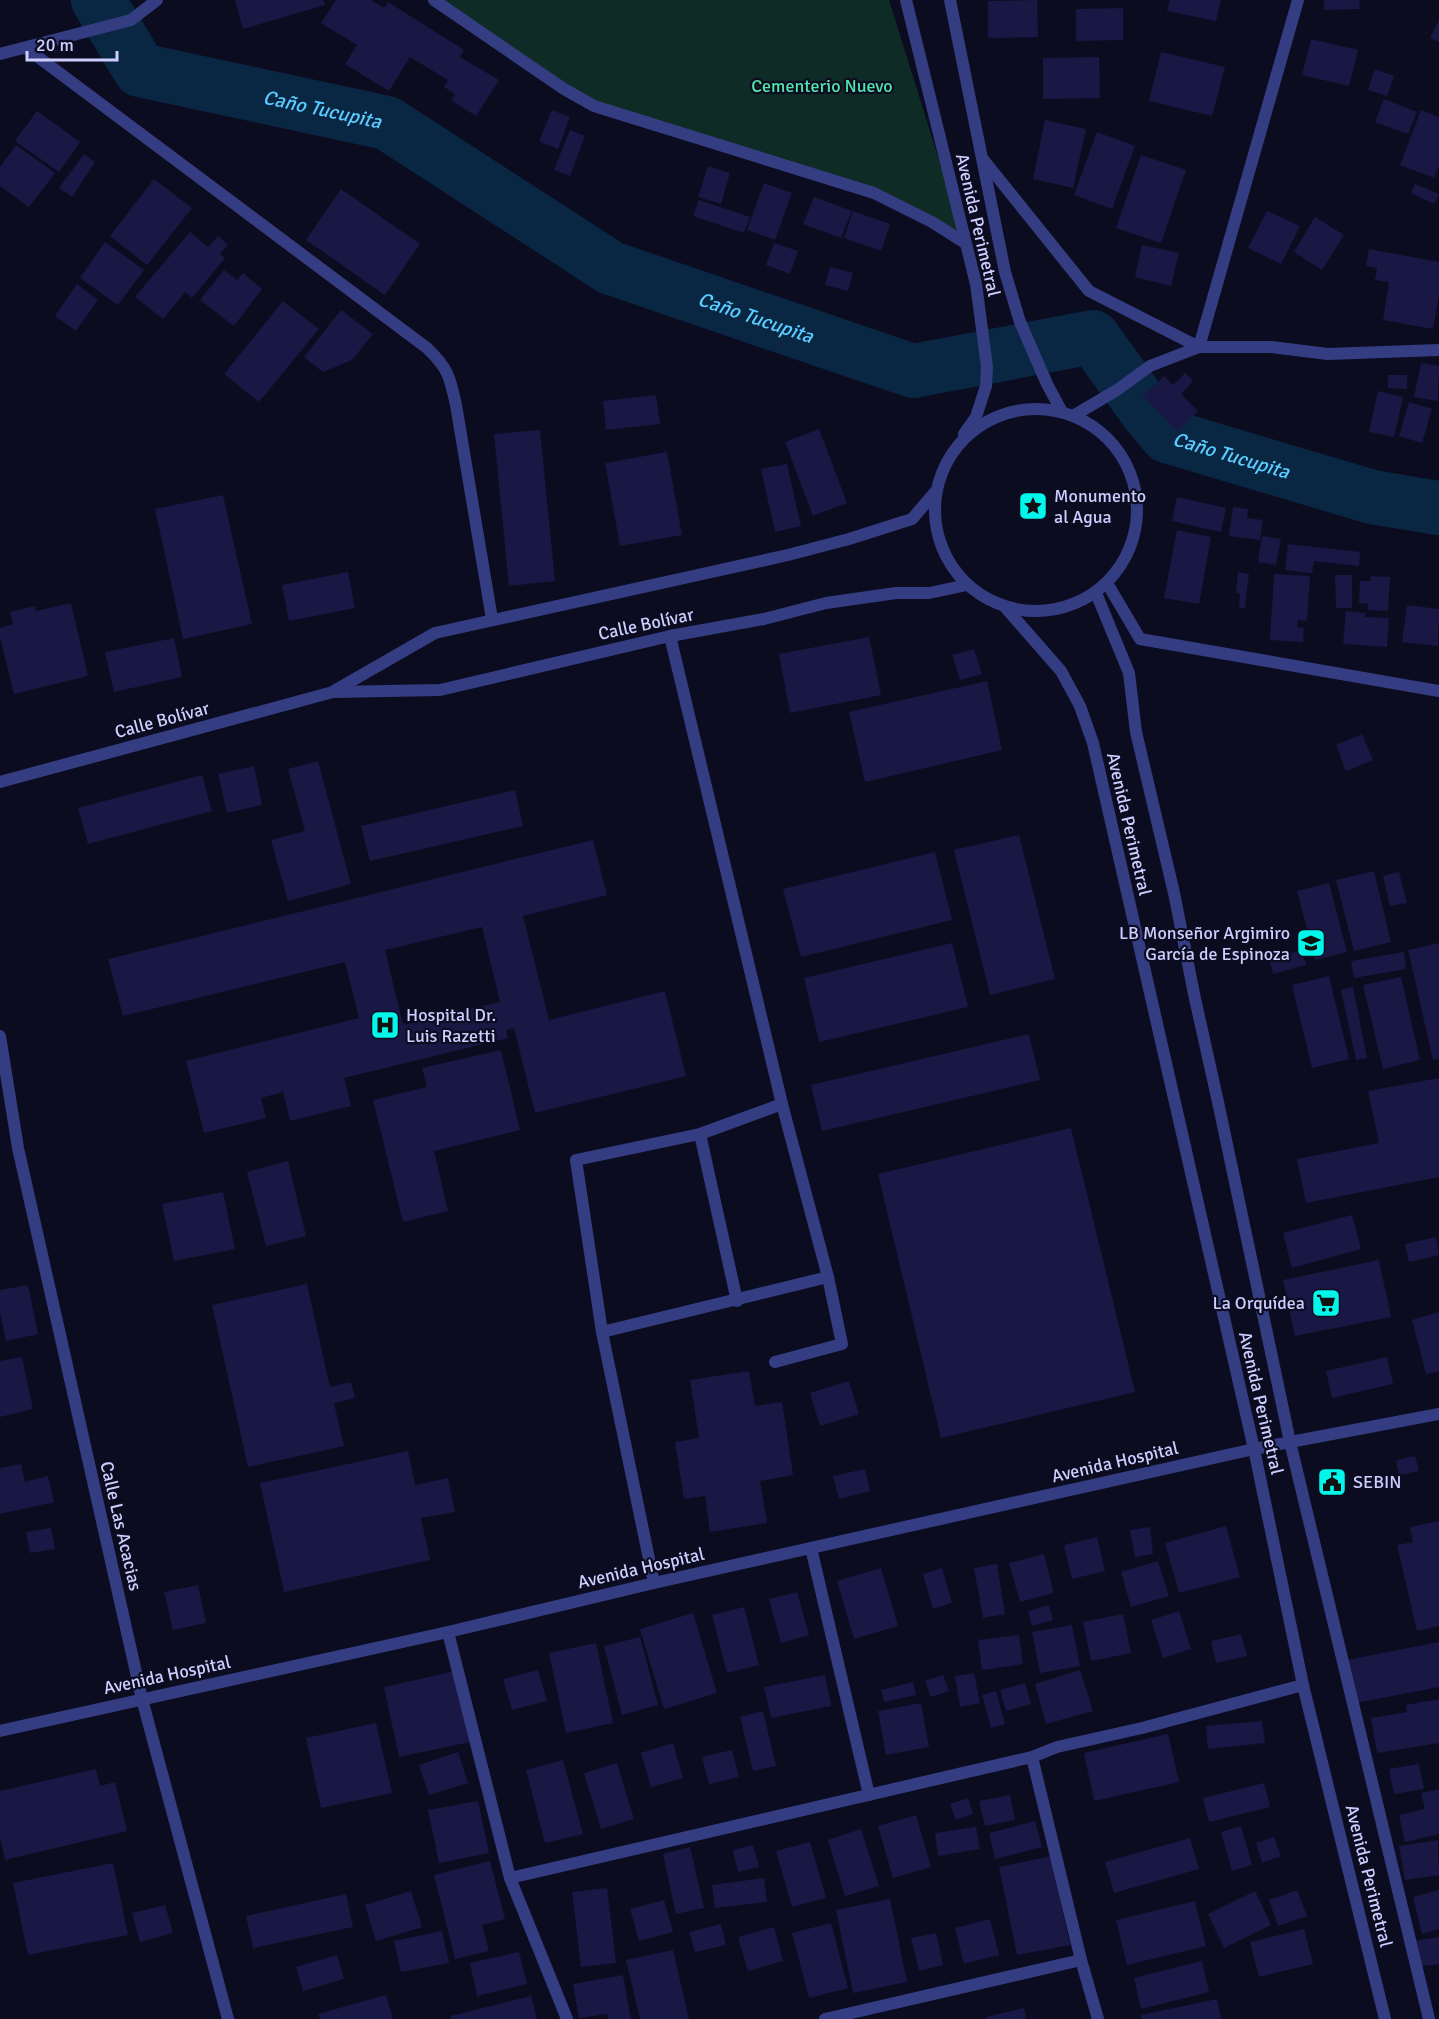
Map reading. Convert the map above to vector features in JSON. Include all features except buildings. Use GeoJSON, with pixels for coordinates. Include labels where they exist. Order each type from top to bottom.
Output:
{"type":"FeatureCollection","features":[{"type":"Feature","properties":{"kind":"street"},"geometry":{"type":"LineString","coordinates":[[0,54],[131,20],[158,0]]}},
{"type":"Feature","properties":{"kind":"street"},"geometry":{"type":"LineString","coordinates":[[434,0],[564,89],[594,106],[874,193],[932,222],[965,243]]}},
{"type":"Feature","properties":{"kind":"street","name":"Avenida Perimetral"},"geometry":{"type":"LineString","coordinates":[[906,0],[976,284],[987,367],[986,386],[976,417],[951,454]]}},
{"type":"Feature","properties":{"kind":"street","name":"Avenida Perimetral"},"geometry":{"type":"LineString","coordinates":[[950,0],[1005,272],[1020,322],[1040,366],[1068,414]]}},
{"type":"Feature","properties":{"kind":"street"},"geometry":{"type":"LineString","coordinates":[[1198,346],[1298,0]]}},
{"type":"Feature","properties":{"kind":"street"},"geometry":{"type":"LineString","coordinates":[[26,48],[427,348],[443,363],[451,380],[456,405],[492,619]]}},
{"type":"Feature","properties":{"kind":"street"},"geometry":{"type":"LineString","coordinates":[[982,158],[1089,291],[1198,346]]}},
{"type":"Feature","properties":{"kind":"street"},"geometry":{"type":"LineString","coordinates":[[1068,414],[1117,390],[1150,366],[1198,346],[1271,347],[1328,354],[1439,350]]}},
{"type":"Feature","properties":{"kind":"street"},"geometry":{"type":"LineString","coordinates":[[1042,409],[1068,414],[1090,424],[1105,435],[1127,464],[1138,500],[1135,536],[1129,553],[1119,569],[1096,593],[1068,607],[1052,611],[1036,612],[1005,607],[985,598],[967,585],[950,565],[939,542],[934,517],[936,491],[942,472],[951,454],[973,431],[1000,415],[1021,410],[1042,409]]}},
{"type":"Feature","properties":{"kind":"street","name":"Calle Bolívar"},"geometry":{"type":"LineString","coordinates":[[333,692],[435,633],[788,555],[849,539],[912,519],[936,491]]}},
{"type":"Feature","properties":{"kind":"street"},"geometry":{"type":"LineString","coordinates":[[1107,583],[1140,639],[1439,691]]}},
{"type":"Feature","properties":{"kind":"street","name":"Calle Bolívar"},"geometry":{"type":"LineString","coordinates":[[0,782],[333,692],[440,690],[670,636],[764,619],[826,603],[864,596],[929,593],[967,585]]}},
{"type":"Feature","properties":{"kind":"street","name":"Avenida Perimetral"},"geometry":{"type":"LineString","coordinates":[[1096,593],[1129,673],[1136,732],[1174,893],[1290,1442],[1429,2019]]}},
{"type":"Feature","properties":{"kind":"street","name":"Avenida Perimetral"},"geometry":{"type":"LineString","coordinates":[[1005,607],[1061,671],[1080,706],[1093,743],[1254,1449],[1303,1685],[1385,2019]]}},
{"type":"Feature","properties":{"kind":"street"},"geometry":{"type":"LineString","coordinates":[[670,636],[782,1104],[828,1277],[842,1344],[775,1362]]}},
{"type":"Feature","properties":{"kind":"street","name":"Calle Las Acacias"},"geometry":{"type":"LineString","coordinates":[[0,1036],[18,1148],[142,1699],[228,2019]]}},
{"type":"Feature","properties":{"kind":"street"},"geometry":{"type":"LineString","coordinates":[[654,1583],[602,1332],[576,1160],[700,1134],[782,1104]]}},
{"type":"Feature","properties":{"kind":"street"},"geometry":{"type":"LineString","coordinates":[[700,1134],[737,1301]]}},
{"type":"Feature","properties":{"kind":"street"},"geometry":{"type":"LineString","coordinates":[[602,1332],[737,1301],[828,1277]]}},
{"type":"Feature","properties":{"kind":"street","name":"Avenida Hospital"},"geometry":{"type":"LineString","coordinates":[[0,1731],[1254,1449],[1439,1414]]}},
{"type":"Feature","properties":{"kind":"street"},"geometry":{"type":"LineString","coordinates":[[811,1548],[869,1795]]}},
{"type":"Feature","properties":{"kind":"street"},"geometry":{"type":"LineString","coordinates":[[448,1632],[510,1878],[567,2019]]}},
{"type":"Feature","properties":{"kind":"street"},"geometry":{"type":"LineString","coordinates":[[510,1878],[1032,1757],[1057,1747],[1142,1728],[1303,1685]]}},
{"type":"Feature","properties":{"kind":"street"},"geometry":{"type":"LineString","coordinates":[[1032,1757],[1081,1960],[1098,2019]]}},
{"type":"Feature","properties":{"kind":"street"},"geometry":{"type":"LineString","coordinates":[[825,2019],[1081,1960]]}},
{"type":"Feature","properties":{"kind":"green space","name":"Cementerio Nuevo"},"geometry":{"type":"Polygon","coordinates":[[[434,0],[889,0],[965,243],[899,205],[594,106],[434,0]]]}},
{"type":"Feature","properties":{"kind":"waterway","name":"Caño Tucupita"},"geometry":{"type":"LineString","coordinates":[[98,0],[140,70],[387,123],[611,268],[913,371],[1093,337],[1167,436],[1372,497],[1439,508]]}},
{"type":"Feature","properties":{"kind":"place","name":"Monumento al Agua"},"geometry":{"type":"Point","coordinates":[1033,506]}},
{"type":"Feature","properties":{"kind":"place","name":"LB Monseñor Argimiro García de Espinoza"},"geometry":{"type":"Point","coordinates":[1311,943]}},
{"type":"Feature","properties":{"kind":"place","name":"Hospital Dr. Luis Razetti"},"geometry":{"type":"Point","coordinates":[385,1025]}},
{"type":"Feature","properties":{"kind":"place","name":"La Orquídea"},"geometry":{"type":"Point","coordinates":[1326,1303]}},
{"type":"Feature","properties":{"kind":"place","name":"SEBIN"},"geometry":{"type":"Point","coordinates":[1332,1482]}}]}
